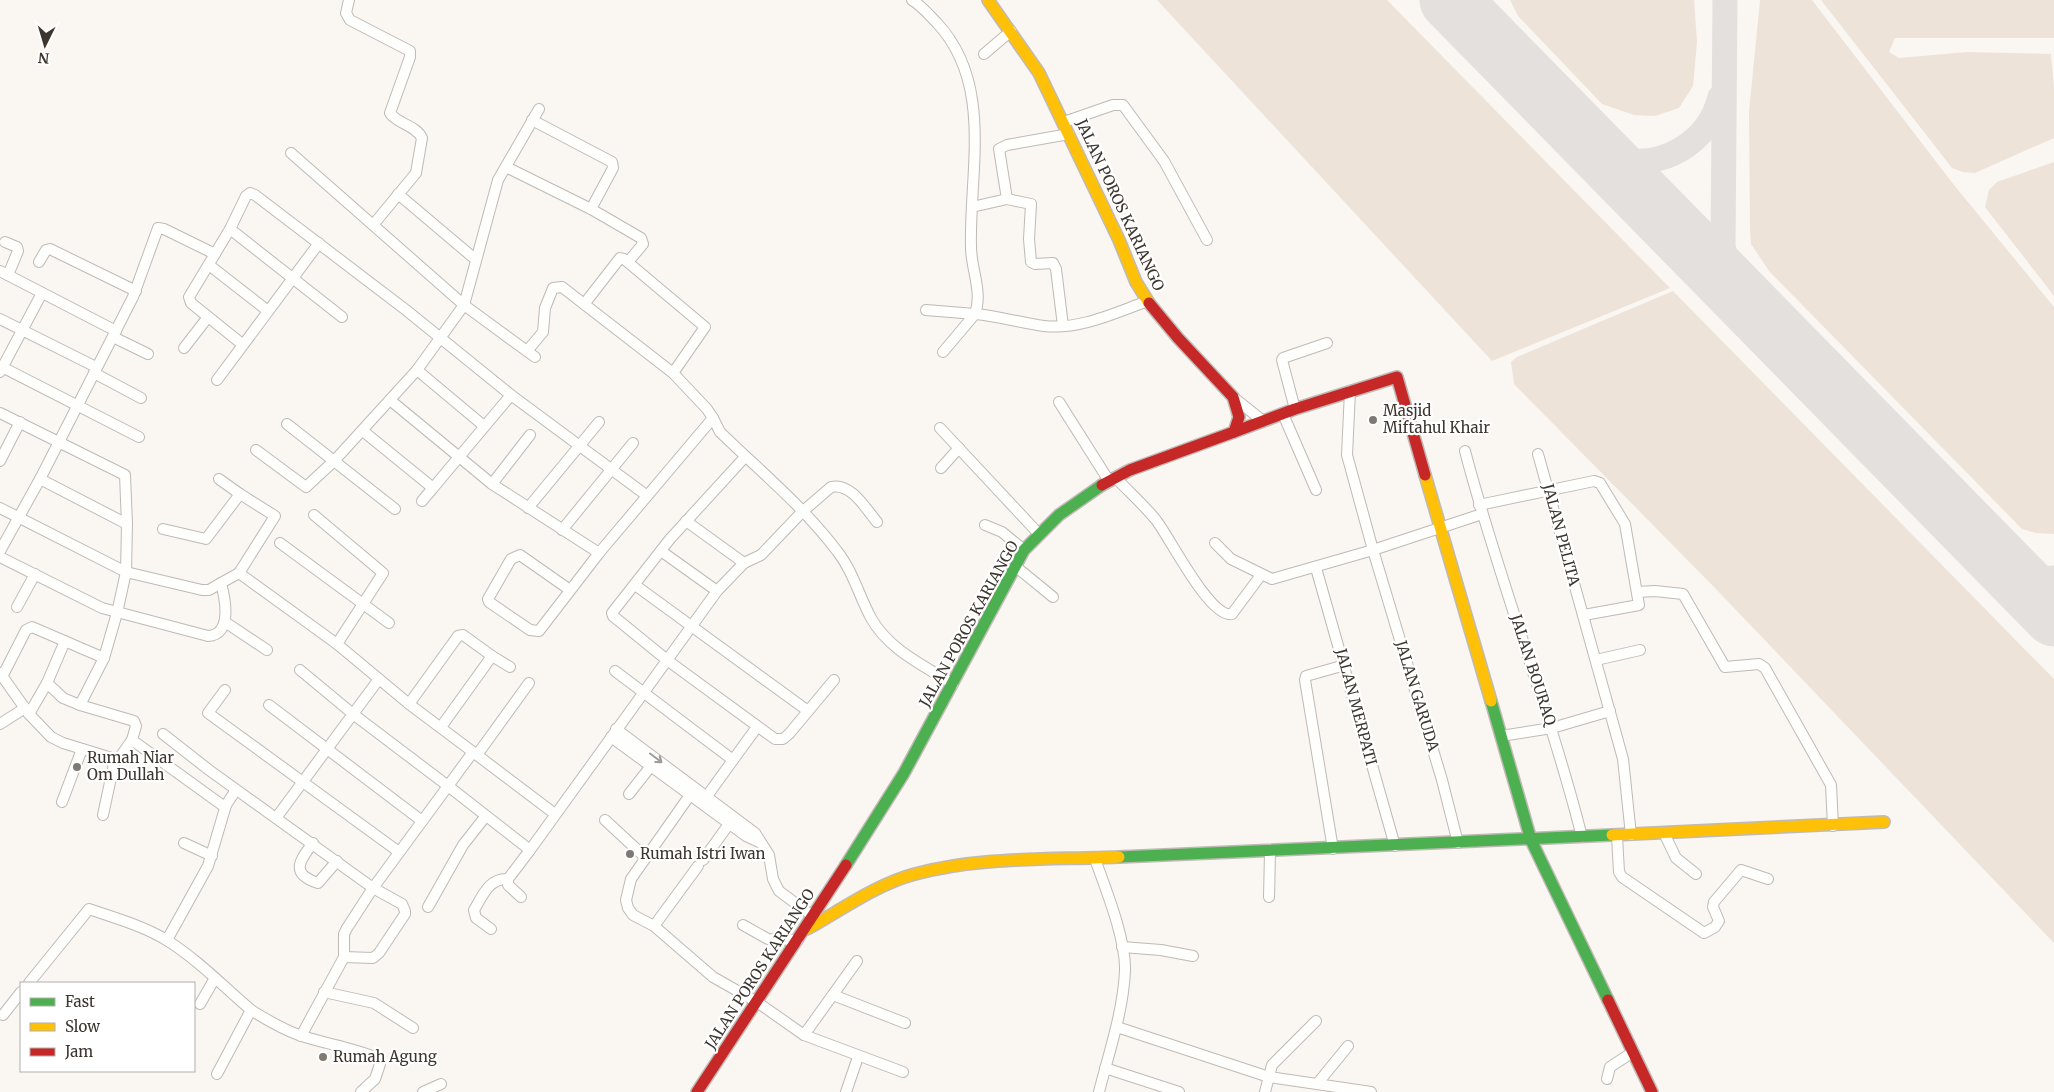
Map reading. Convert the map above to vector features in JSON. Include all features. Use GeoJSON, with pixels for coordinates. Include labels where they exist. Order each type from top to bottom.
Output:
{"type":"FeatureCollection","features":[{"type":"Feature","properties":{"kind":"street"},"geometry":{"type":"LineString","coordinates":[[349,0],[346,13],[350,20],[403,47],[410,54],[390,113],[392,117],[420,133],[422,140],[416,173],[373,224]]}},
{"type":"Feature","properties":{"kind":"street"},"geometry":{"type":"LineString","coordinates":[[912,0],[944,31],[957,50],[966,72],[973,102],[970,248],[979,305],[975,314],[943,352]]}},
{"type":"Feature","properties":{"kind":"street","name":"JALAN POROS KARIANGO"},"geometry":{"type":"LineString","coordinates":[[988,0],[1039,73],[1119,240],[1136,282],[1148,301],[1178,338],[1233,397]]}},
{"type":"Feature","properties":{"kind":"street"},"geometry":{"type":"LineString","coordinates":[[984,54],[1011,31]]}},
{"type":"Feature","properties":{"kind":"street"},"geometry":{"type":"LineString","coordinates":[[1064,122],[1113,105],[1123,105],[1164,161],[1207,240]]}},
{"type":"Feature","properties":{"kind":"street"},"geometry":{"type":"LineString","coordinates":[[256,450],[306,487],[363,431],[417,370],[464,305],[498,180],[538,109]]}},
{"type":"Feature","properties":{"kind":"street"},"geometry":{"type":"LineString","coordinates":[[532,120],[612,162],[613,168],[591,209]]}},
{"type":"Feature","properties":{"kind":"street"},"geometry":{"type":"LineString","coordinates":[[1007,199],[999,149],[1007,145],[1069,134]]}},
{"type":"Feature","properties":{"kind":"street"},"geometry":{"type":"LineString","coordinates":[[291,153],[464,305],[531,354],[543,332],[545,308],[553,288],[562,287],[673,373],[707,409],[720,432],[802,512],[837,550],[851,571],[871,618],[888,641],[953,684]]}},
{"type":"Feature","properties":{"kind":"street"},"geometry":{"type":"LineString","coordinates":[[506,167],[591,209],[643,239],[643,244],[628,262]]}},
{"type":"Feature","properties":{"kind":"street"},"geometry":{"type":"LineString","coordinates":[[242,344],[189,299],[246,196],[252,193],[441,337],[511,395],[646,495]]}},
{"type":"Feature","properties":{"kind":"street"},"geometry":{"type":"LineString","coordinates":[[398,194],[475,259]]}},
{"type":"Feature","properties":{"kind":"street"},"geometry":{"type":"LineString","coordinates":[[972,207],[1007,199],[1031,204],[1029,239],[1031,262],[1053,263],[1056,269],[1063,326]]}},
{"type":"Feature","properties":{"kind":"street"},"geometry":{"type":"LineString","coordinates":[[0,551],[40,479],[136,291],[158,228],[215,254]]}},
{"type":"Feature","properties":{"kind":"street"},"geometry":{"type":"LineString","coordinates":[[230,228],[342,317]]}},
{"type":"Feature","properties":{"kind":"street"},"geometry":{"type":"LineString","coordinates":[[5,242],[17,247],[18,251],[4,273],[42,292],[148,354]]}},
{"type":"Feature","properties":{"kind":"street"},"geometry":{"type":"LineString","coordinates":[[217,380],[319,243]]}},
{"type":"Feature","properties":{"kind":"street"},"geometry":{"type":"LineString","coordinates":[[39,262],[46,250],[50,249],[136,291]]}},
{"type":"Feature","properties":{"kind":"street"},"geometry":{"type":"LineString","coordinates":[[585,303],[618,259],[622,258],[628,262],[705,327],[673,373]]}},
{"type":"Feature","properties":{"kind":"street"},"geometry":{"type":"LineString","coordinates":[[209,265],[268,311]]}},
{"type":"Feature","properties":{"kind":"street"},"geometry":{"type":"LineString","coordinates":[[42,292],[1,369],[139,437]]}},
{"type":"Feature","properties":{"kind":"street"},"geometry":{"type":"LineString","coordinates":[[926,310],[975,314],[1046,326],[1063,326],[1087,323],[1148,301]]}},
{"type":"Feature","properties":{"kind":"street"},"geometry":{"type":"LineString","coordinates":[[184,348],[208,317]]}},
{"type":"Feature","properties":{"kind":"street"},"geometry":{"type":"LineString","coordinates":[[0,319],[95,370],[141,398]]}},
{"type":"Feature","properties":{"kind":"street"},"geometry":{"type":"LineString","coordinates":[[1295,409],[1282,360],[1283,358],[1327,343]]}},
{"type":"Feature","properties":{"kind":"street"},"geometry":{"type":"LineString","coordinates":[[417,370],[484,426]]}},
{"type":"Feature","properties":{"kind":"street","name":"JALAN POROS KARIANGO"},"geometry":{"type":"LineString","coordinates":[[697,1092],[814,917],[904,773],[1024,550],[1038,533],[1077,502],[1112,480],[1234,432],[1295,409],[1397,377],[1439,529]]}},
{"type":"Feature","properties":{"kind":"street","name":"JALAN GARUDA"},"geometry":{"type":"LineString","coordinates":[[1350,391],[1347,455],[1366,530],[1442,780],[1458,843]]}},
{"type":"Feature","properties":{"kind":"street"},"geometry":{"type":"LineString","coordinates":[[422,501],[511,395]]}},
{"type":"Feature","properties":{"kind":"street"},"geometry":{"type":"LineString","coordinates":[[1233,397],[1263,421]]}},
{"type":"Feature","properties":{"kind":"street"},"geometry":{"type":"LineString","coordinates":[[1233,397],[1239,417],[1234,432]]}},
{"type":"Feature","properties":{"kind":"street"},"geometry":{"type":"LineString","coordinates":[[390,400],[492,484],[598,553]]}},
{"type":"Feature","properties":{"kind":"street"},"geometry":{"type":"LineString","coordinates":[[1059,402],[1112,480],[1156,520],[1199,590],[1225,614],[1232,614],[1261,575]]}},
{"type":"Feature","properties":{"kind":"street"},"geometry":{"type":"LineString","coordinates":[[0,413],[125,475],[126,572],[104,658],[80,705]]}},
{"type":"Feature","properties":{"kind":"street"},"geometry":{"type":"LineString","coordinates":[[1283,414],[1316,490]]}},
{"type":"Feature","properties":{"kind":"street"},"geometry":{"type":"LineString","coordinates":[[570,590],[520,556],[515,556],[510,559],[488,599],[514,619],[537,632],[570,590],[598,553],[712,418]]}},
{"type":"Feature","properties":{"kind":"street"},"geometry":{"type":"LineString","coordinates":[[0,461],[20,422]]}},
{"type":"Feature","properties":{"kind":"street"},"geometry":{"type":"LineString","coordinates":[[528,508],[599,422]]}},
{"type":"Feature","properties":{"kind":"street"},"geometry":{"type":"LineString","coordinates":[[287,424],[395,509]]}},
{"type":"Feature","properties":{"kind":"street"},"geometry":{"type":"LineString","coordinates":[[940,428],[1038,533]]}},
{"type":"Feature","properties":{"kind":"street"},"geometry":{"type":"LineString","coordinates":[[363,431],[433,488]]}},
{"type":"Feature","properties":{"kind":"street"},"geometry":{"type":"LineString","coordinates":[[492,484],[530,435]]}},
{"type":"Feature","properties":{"kind":"street"},"geometry":{"type":"LineString","coordinates":[[562,530],[633,443]]}},
{"type":"Feature","properties":{"kind":"street"},"geometry":{"type":"LineString","coordinates":[[941,468],[959,448]]}},
{"type":"Feature","properties":{"kind":"street","name":"JALAN BOURAQ"},"geometry":{"type":"LineString","coordinates":[[1466,451],[1481,509],[1552,728],[1582,837]]}},
{"type":"Feature","properties":{"kind":"street","name":"JALAN PELITA"},"geometry":{"type":"LineString","coordinates":[[1538,454],[1550,491],[1623,759],[1631,835]]}},
{"type":"Feature","properties":{"kind":"street"},"geometry":{"type":"LineString","coordinates":[[746,457],[686,521],[612,614],[667,660],[775,739],[783,739],[834,680]]}},
{"type":"Feature","properties":{"kind":"street"},"geometry":{"type":"LineString","coordinates":[[40,479],[127,524]]}},
{"type":"Feature","properties":{"kind":"street"},"geometry":{"type":"LineString","coordinates":[[0,508],[126,572],[209,590],[239,573],[276,516],[219,479]]}},
{"type":"Feature","properties":{"kind":"street"},"geometry":{"type":"LineString","coordinates":[[1215,543],[1223,554],[1261,575],[1274,579],[1316,568],[1439,529],[1481,509],[1594,481],[1600,482],[1625,524],[1639,605],[1584,615]]}},
{"type":"Feature","properties":{"kind":"street"},"geometry":{"type":"LineString","coordinates":[[521,897],[508,885],[508,879],[717,591],[744,564],[761,555],[827,489],[836,486],[847,490],[859,500],[877,522]]}},
{"type":"Feature","properties":{"kind":"street"},"geometry":{"type":"LineString","coordinates":[[163,528],[208,539],[240,494]]}},
{"type":"Feature","properties":{"kind":"street"},"geometry":{"type":"LineString","coordinates":[[314,516],[382,571],[383,576],[337,644]]}},
{"type":"Feature","properties":{"kind":"street"},"geometry":{"type":"LineString","coordinates":[[686,521],[744,564]]}},
{"type":"Feature","properties":{"kind":"street"},"geometry":{"type":"LineString","coordinates":[[985,525],[1002,532],[1024,550]]}},
{"type":"Feature","properties":{"kind":"street"},"geometry":{"type":"LineString","coordinates":[[1439,529],[1531,840],[1652,1092]]}},
{"type":"Feature","properties":{"kind":"street"},"geometry":{"type":"LineString","coordinates":[[280,543],[363,606],[389,623]]}},
{"type":"Feature","properties":{"kind":"street"},"geometry":{"type":"LineString","coordinates":[[661,551],[717,591]]}},
{"type":"Feature","properties":{"kind":"street"},"geometry":{"type":"LineString","coordinates":[[0,557],[117,613],[208,636],[217,633],[225,622],[225,602],[221,583]]}},
{"type":"Feature","properties":{"kind":"street"},"geometry":{"type":"LineString","coordinates":[[1015,566],[1053,597]]}},
{"type":"Feature","properties":{"kind":"street","name":"JALAN MERPATI"},"geometry":{"type":"LineString","coordinates":[[1316,568],[1394,846]]}},
{"type":"Feature","properties":{"kind":"street"},"geometry":{"type":"LineString","coordinates":[[239,573],[337,644],[409,704],[441,726],[555,814]]}},
{"type":"Feature","properties":{"kind":"street"},"geometry":{"type":"LineString","coordinates":[[17,607],[35,574]]}},
{"type":"Feature","properties":{"kind":"street"},"geometry":{"type":"LineString","coordinates":[[635,585],[808,711]]}},
{"type":"Feature","properties":{"kind":"street"},"geometry":{"type":"LineString","coordinates":[[1636,592],[1655,591],[1683,594],[1725,667],[1759,664],[1765,668],[1831,784],[1833,826]]}},
{"type":"Feature","properties":{"kind":"street"},"geometry":{"type":"LineString","coordinates":[[225,622],[267,650]]}},
{"type":"Feature","properties":{"kind":"street"},"geometry":{"type":"LineString","coordinates":[[104,658],[32,627],[29,628],[2,674],[27,711],[51,737],[116,759]]}},
{"type":"Feature","properties":{"kind":"street"},"geometry":{"type":"LineString","coordinates":[[409,704],[458,636],[463,635],[510,667]]}},
{"type":"Feature","properties":{"kind":"street"},"geometry":{"type":"LineString","coordinates":[[0,724],[27,711],[47,683],[65,641]]}},
{"type":"Feature","properties":{"kind":"street"},"geometry":{"type":"LineString","coordinates":[[1596,660],[1640,650]]}},
{"type":"Feature","properties":{"kind":"street"},"geometry":{"type":"LineString","coordinates":[[441,726],[492,656]]}},
{"type":"Feature","properties":{"kind":"street"},"geometry":{"type":"LineString","coordinates":[[1333,849],[1304,680],[1306,676],[1344,665]]}},
{"type":"Feature","properties":{"kind":"street"},"geometry":{"type":"LineString","coordinates":[[300,670],[353,714],[530,850]]}},
{"type":"Feature","properties":{"kind":"street"},"geometry":{"type":"LineString","coordinates":[[615,671],[733,760]]}},
{"type":"Feature","properties":{"kind":"street"},"geometry":{"type":"LineString","coordinates":[[276,818],[379,678]]}},
{"type":"Feature","properties":{"kind":"street"},"geometry":{"type":"LineString","coordinates":[[47,683],[63,698],[134,721],[136,726],[132,740],[120,757],[116,759],[103,815]]}},
{"type":"Feature","properties":{"kind":"street"},"geometry":{"type":"LineString","coordinates":[[301,1036],[344,957],[344,934],[346,928],[422,820],[529,683]]}},
{"type":"Feature","properties":{"kind":"street"},"geometry":{"type":"LineString","coordinates":[[225,690],[208,713],[399,852]]}},
{"type":"Feature","properties":{"kind":"street"},"geometry":{"type":"LineString","coordinates":[[269,705],[422,820]]}},
{"type":"Feature","properties":{"kind":"street"},"geometry":{"type":"LineString","coordinates":[[1501,736],[1552,728],[1610,711]]}},
{"type":"Feature","properties":{"kind":"street"},"geometry":{"type":"LineString","coordinates":[[707,796],[757,727]]}},
{"type":"Feature","properties":{"kind":"street"},"geometry":{"type":"LineString","coordinates":[[614,733],[651,766],[729,824],[761,843]]}},
{"type":"Feature","properties":{"kind":"street"},"geometry":{"type":"LineString","coordinates":[[614,733],[707,796],[755,833],[769,855],[773,879],[780,891],[814,917]]}},
{"type":"Feature","properties":{"kind":"street"},"geometry":{"type":"LineString","coordinates":[[163,734],[236,790],[373,888],[402,904],[405,914],[379,954],[372,958],[344,957]]}},
{"type":"Feature","properties":{"kind":"street"},"geometry":{"type":"LineString","coordinates":[[132,740],[216,801],[226,805]]}},
{"type":"Feature","properties":{"kind":"street"},"geometry":{"type":"LineString","coordinates":[[62,802],[82,749]]}},
{"type":"Feature","properties":{"kind":"street"},"geometry":{"type":"LineString","coordinates":[[628,794],[651,766]]}},
{"type":"Feature","properties":{"kind":"street"},"geometry":{"type":"LineString","coordinates":[[167,940],[212,856],[226,805],[236,790]]}},
{"type":"Feature","properties":{"kind":"street"},"geometry":{"type":"LineString","coordinates":[[690,795],[631,879],[626,900],[628,908],[633,915],[654,926],[713,978],[757,1002],[804,1035],[858,1057],[903,1072]]}},
{"type":"Feature","properties":{"kind":"street"},"geometry":{"type":"LineString","coordinates":[[428,907],[463,844],[485,817]]}},
{"type":"Feature","properties":{"kind":"street"},"geometry":{"type":"LineString","coordinates":[[605,820],[646,857]]}},
{"type":"Feature","properties":{"kind":"street"},"geometry":{"type":"LineString","coordinates":[[805,930],[880,888],[914,874],[968,863],[1270,852],[1833,826],[1884,822]]}},
{"type":"Feature","properties":{"kind":"street"},"geometry":{"type":"LineString","coordinates":[[654,926],[729,824]]}},
{"type":"Feature","properties":{"kind":"street"},"geometry":{"type":"LineString","coordinates":[[1664,833],[1676,858],[1696,874]]}},
{"type":"Feature","properties":{"kind":"street"},"geometry":{"type":"LineString","coordinates":[[1617,836],[1619,872],[1622,877],[1700,932],[1704,933],[1715,927],[1719,921],[1713,907],[1714,902],[1741,870],[1768,879]]}},
{"type":"Feature","properties":{"kind":"street"},"geometry":{"type":"LineString","coordinates":[[184,843],[212,856]]}},
{"type":"Feature","properties":{"kind":"street"},"geometry":{"type":"LineString","coordinates":[[313,844],[299,861],[299,868],[304,875],[318,883],[337,861]]}},
{"type":"Feature","properties":{"kind":"street"},"geometry":{"type":"LineString","coordinates":[[1269,897],[1270,852]]}},
{"type":"Feature","properties":{"kind":"street"},"geometry":{"type":"LineString","coordinates":[[1095,859],[1122,947],[1125,970],[1117,1027],[1100,1092]]}},
{"type":"Feature","properties":{"kind":"street"},"geometry":{"type":"LineString","coordinates":[[491,929],[476,918],[474,910],[494,881],[508,879]]}},
{"type":"Feature","properties":{"kind":"street"},"geometry":{"type":"LineString","coordinates":[[30,982],[89,910],[105,913],[167,940],[215,978],[251,1010],[276,1025],[301,1036],[351,1048],[380,1060],[380,1068],[375,1080],[361,1092]]}},
{"type":"Feature","properties":{"kind":"street"},"geometry":{"type":"LineString","coordinates":[[743,925],[768,939],[798,940]]}},
{"type":"Feature","properties":{"kind":"street"},"geometry":{"type":"LineString","coordinates":[[1122,947],[1161,950],[1193,956]]}},
{"type":"Feature","properties":{"kind":"street"},"geometry":{"type":"LineString","coordinates":[[804,1035],[857,961]]}},
{"type":"Feature","properties":{"kind":"street"},"geometry":{"type":"LineString","coordinates":[[200,1004],[215,978]]}},
{"type":"Feature","properties":{"kind":"street"},"geometry":{"type":"LineString","coordinates":[[324,992],[374,1003],[414,1028]]}},
{"type":"Feature","properties":{"kind":"street"},"geometry":{"type":"LineString","coordinates":[[3,1015],[20,993]]}},
{"type":"Feature","properties":{"kind":"street"},"geometry":{"type":"LineString","coordinates":[[833,995],[905,1024]]}},
{"type":"Feature","properties":{"kind":"street"},"geometry":{"type":"LineString","coordinates":[[217,1074],[251,1010]]}},
{"type":"Feature","properties":{"kind":"street"},"geometry":{"type":"LineString","coordinates":[[1265,1092],[1272,1065],[1316,1021]]}},
{"type":"Feature","properties":{"kind":"street"},"geometry":{"type":"LineString","coordinates":[[1117,1027],[1269,1077],[1371,1092]]}},
{"type":"Feature","properties":{"kind":"street"},"geometry":{"type":"LineString","coordinates":[[1317,1084],[1348,1046]]}},
{"type":"Feature","properties":{"kind":"street"},"geometry":{"type":"LineString","coordinates":[[1607,1079],[1608,1069],[1633,1052]]}},
{"type":"Feature","properties":{"kind":"street"},"geometry":{"type":"LineString","coordinates":[[846,1092],[858,1057]]}},
{"type":"Feature","properties":{"kind":"street"},"geometry":{"type":"LineString","coordinates":[[1105,1068],[1179,1092]]}},
{"type":"Feature","properties":{"kind":"street"},"geometry":{"type":"LineString","coordinates":[[423,1092],[441,1084]]}},
{"type":"Feature","properties":{"kind":"shaded area"},"geometry":{"type":"Polygon","coordinates":[[[1157,0],[1387,0],[1670,288],[1492,361],[1157,0]]]}},
{"type":"Feature","properties":{"kind":"shaded area"},"geometry":{"type":"Polygon","coordinates":[[[1510,0],[1694,0],[1697,42],[1693,86],[1679,108],[1655,116],[1634,115],[1602,104],[1518,16],[1510,0]]]}},
{"type":"Feature","properties":{"kind":"shaded area"},"geometry":{"type":"Polygon","coordinates":[[[1760,0],[1812,0],[1954,185],[2054,307],[2054,534],[2036,533],[2022,529],[1769,271],[1751,244],[1749,112],[1760,0]]]}},
{"type":"Feature","properties":{"kind":"shaded area"},"geometry":{"type":"Polygon","coordinates":[[[1821,0],[2054,0],[2054,38],[1895,38],[1889,52],[1899,58],[1967,52],[2051,54],[2054,87],[2054,138],[1975,173],[1963,172],[1952,168],[1821,0]]]}},
{"type":"Feature","properties":{"kind":"shaded area"},"geometry":{"type":"Polygon","coordinates":[[[2054,162],[2054,296],[1985,207],[1989,190],[1997,182],[2054,162]]]}},
{"type":"Feature","properties":{"kind":"shaded area"},"geometry":{"type":"Polygon","coordinates":[[[1673,291],[2054,679],[2054,943],[1715,588],[1514,384],[1511,362],[1517,357],[1673,291]]]}},
{"type":"Feature","properties":{"kind":"taxiway"},"geometry":{"type":"LineString","coordinates":[[1456,0],[1456,6]]}},
{"type":"Feature","properties":{"kind":"taxiway"},"geometry":{"type":"LineString","coordinates":[[1725,0],[1723,246],[1732,287]]}},
{"type":"Feature","properties":{"kind":"taxiway"},"geometry":{"type":"LineString","coordinates":[[1592,145],[1613,157],[1633,161],[1650,160],[1666,156],[1694,140],[1706,127],[1720,97]]}},
{"type":"Feature","properties":{"kind":"taxiway"},"geometry":{"type":"LineString","coordinates":[[2013,574],[2032,580],[2054,578]]}},
{"type":"Feature","properties":{"kind":"runway"},"geometry":{"type":"LineString","coordinates":[[1450,0],[2054,616]]}},
{"type":"Feature","properties":{"kind":"traffic: fast"},"geometry":{"type":"LineString","coordinates":[[846,865],[904,773],[1024,550],[1059,515],[1102,485]]}},
{"type":"Feature","properties":{"kind":"traffic: fast"},"geometry":{"type":"LineString","coordinates":[[1491,701],[1531,840],[1608,1000]]}},
{"type":"Feature","properties":{"kind":"traffic: fast"},"geometry":{"type":"LineString","coordinates":[[1119,857],[1612,835]]}},
{"type":"Feature","properties":{"kind":"traffic: slow"},"geometry":{"type":"LineString","coordinates":[[988,0],[1039,73],[1119,240],[1136,282],[1149,303]]}},
{"type":"Feature","properties":{"kind":"traffic: slow"},"geometry":{"type":"LineString","coordinates":[[1425,475],[1491,701]]}},
{"type":"Feature","properties":{"kind":"traffic: slow"},"geometry":{"type":"LineString","coordinates":[[1612,835],[1884,822]]}},
{"type":"Feature","properties":{"kind":"traffic: slow"},"geometry":{"type":"LineString","coordinates":[[807,929],[887,884],[901,878],[940,868],[1017,860],[1119,857]]}},
{"type":"Feature","properties":{"kind":"traffic: jam"},"geometry":{"type":"LineString","coordinates":[[1102,485],[1130,470],[1234,432],[1239,417],[1233,397],[1178,338],[1149,303]]}},
{"type":"Feature","properties":{"kind":"traffic: jam"},"geometry":{"type":"LineString","coordinates":[[1234,432],[1295,409],[1397,377],[1425,475]]}},
{"type":"Feature","properties":{"kind":"traffic: jam"},"geometry":{"type":"LineString","coordinates":[[697,1092],[846,865]]}},
{"type":"Feature","properties":{"kind":"traffic: jam"},"geometry":{"type":"LineString","coordinates":[[1608,1000],[1652,1092]]}},
{"type":"Feature","properties":{"kind":"place","name":"Masjid Miftahul Khair"},"geometry":{"type":"Point","coordinates":[1373,420]}},
{"type":"Feature","properties":{"kind":"place","name":"Rumah Niar Om Dullah"},"geometry":{"type":"Point","coordinates":[77,767]}},
{"type":"Feature","properties":{"kind":"place","name":"Rumah Istri Iwan"},"geometry":{"type":"Point","coordinates":[630,854]}},
{"type":"Feature","properties":{"kind":"place","name":"Rumah Agung"},"geometry":{"type":"Point","coordinates":[323,1057]}}]}
